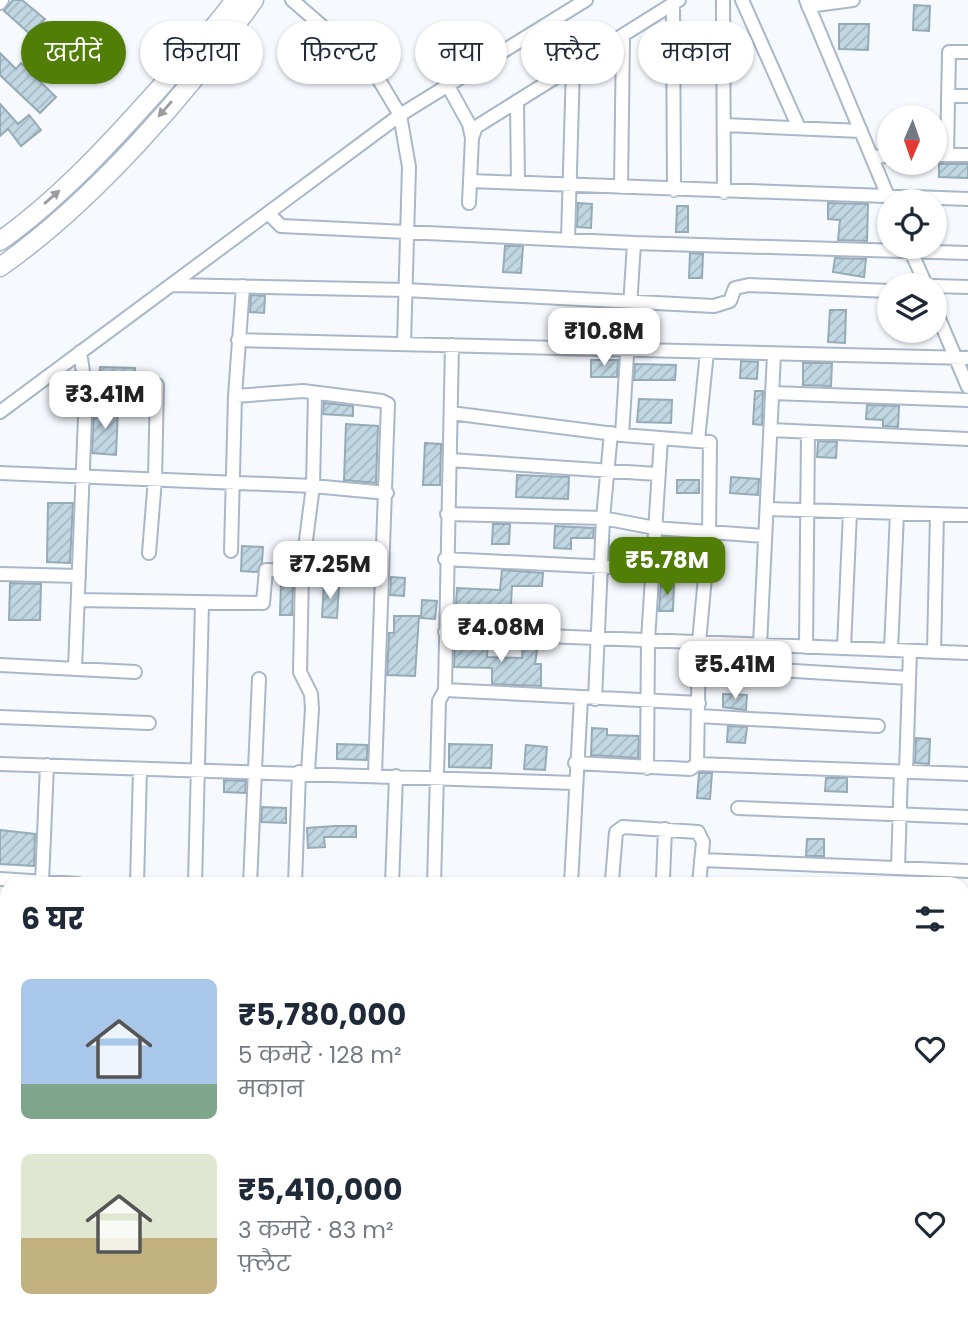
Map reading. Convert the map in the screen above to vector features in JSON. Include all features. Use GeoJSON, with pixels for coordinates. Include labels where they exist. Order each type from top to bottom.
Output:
{"type":"FeatureCollection","features":[{"type":"Feature","properties":{"kind":"street"},"geometry":{"type":"LineString","coordinates":[[0,241],[58,192],[120,133],[212,31],[235,0]]}},
{"type":"Feature","properties":{"kind":"street"},"geometry":{"type":"LineString","coordinates":[[0,267],[65,216],[137,141],[226,40],[254,0]]}},
{"type":"Feature","properties":{"kind":"street"},"geometry":{"type":"LineString","coordinates":[[292,0],[373,71],[400,115],[409,167],[404,344]]}},
{"type":"Feature","properties":{"kind":"street"},"geometry":{"type":"LineString","coordinates":[[0,412],[400,115],[586,0]]}},
{"type":"Feature","properties":{"kind":"street"},"geometry":{"type":"LineString","coordinates":[[723,0],[724,191]]}},
{"type":"Feature","properties":{"kind":"street"},"geometry":{"type":"LineString","coordinates":[[742,0],[799,128]]}},
{"type":"Feature","properties":{"kind":"street"},"geometry":{"type":"LineString","coordinates":[[853,0],[807,3],[885,189]]}},
{"type":"Feature","properties":{"kind":"street"},"geometry":{"type":"LineString","coordinates":[[624,35],[676,2]]}},
{"type":"Feature","properties":{"kind":"street"},"geometry":{"type":"LineString","coordinates":[[674,190],[676,2]]}},
{"type":"Feature","properties":{"kind":"street"},"geometry":{"type":"LineString","coordinates":[[947,105],[949,52],[968,52]]}},
{"type":"Feature","properties":{"kind":"street"},"geometry":{"type":"LineString","coordinates":[[472,138],[477,127],[546,84]]}},
{"type":"Feature","properties":{"kind":"street"},"geometry":{"type":"LineString","coordinates":[[568,239],[573,84]]}},
{"type":"Feature","properties":{"kind":"street"},"geometry":{"type":"LineString","coordinates":[[621,187],[622,84]]}},
{"type":"Feature","properties":{"kind":"street"},"geometry":{"type":"LineString","coordinates":[[448,86],[469,124],[472,138],[469,203]]}},
{"type":"Feature","properties":{"kind":"street"},"geometry":{"type":"LineString","coordinates":[[948,96],[968,96]]}},
{"type":"Feature","properties":{"kind":"street"},"geometry":{"type":"LineString","coordinates":[[517,102],[519,183]]}},
{"type":"Feature","properties":{"kind":"street"},"geometry":{"type":"LineString","coordinates":[[724,125],[860,131]]}},
{"type":"Feature","properties":{"kind":"street"},"geometry":{"type":"LineString","coordinates":[[947,154],[968,155]]}},
{"type":"Feature","properties":{"kind":"street"},"geometry":{"type":"LineString","coordinates":[[872,157],[877,157]]}},
{"type":"Feature","properties":{"kind":"street"},"geometry":{"type":"LineString","coordinates":[[470,181],[877,199]]}},
{"type":"Feature","properties":{"kind":"street"},"geometry":{"type":"LineString","coordinates":[[947,199],[968,199]]}},
{"type":"Feature","properties":{"kind":"street"},"geometry":{"type":"LineString","coordinates":[[268,213],[281,226],[634,243],[877,248]]}},
{"type":"Feature","properties":{"kind":"street"},"geometry":{"type":"LineString","coordinates":[[595,699],[606,470],[616,434],[627,350],[634,243]]}},
{"type":"Feature","properties":{"kind":"street"},"geometry":{"type":"LineString","coordinates":[[947,252],[968,253]]}},
{"type":"Feature","properties":{"kind":"street"},"geometry":{"type":"LineString","coordinates":[[171,285],[405,290],[722,306],[730,301],[735,288],[749,285],[877,290]]}},
{"type":"Feature","properties":{"kind":"street"},"geometry":{"type":"LineString","coordinates":[[231,551],[235,397],[243,286]]}},
{"type":"Feature","properties":{"kind":"street"},"geometry":{"type":"LineString","coordinates":[[947,286],[968,287]]}},
{"type":"Feature","properties":{"kind":"street"},"geometry":{"type":"LineString","coordinates":[[947,331],[962,358],[968,387]]}},
{"type":"Feature","properties":{"kind":"street"},"geometry":{"type":"LineString","coordinates":[[238,340],[962,358]]}},
{"type":"Feature","properties":{"kind":"street"},"geometry":{"type":"LineString","coordinates":[[434,877],[439,701],[445,690],[445,559],[452,345]]}},
{"type":"Feature","properties":{"kind":"street"},"geometry":{"type":"LineString","coordinates":[[75,668],[86,392],[80,352]]}},
{"type":"Feature","properties":{"kind":"street"},"geometry":{"type":"LineString","coordinates":[[698,440],[707,352]]}},
{"type":"Feature","properties":{"kind":"street"},"geometry":{"type":"LineString","coordinates":[[760,645],[774,354]]}},
{"type":"Feature","properties":{"kind":"street"},"geometry":{"type":"LineString","coordinates":[[149,553],[155,479],[157,385]]}},
{"type":"Feature","properties":{"kind":"street"},"geometry":{"type":"LineString","coordinates":[[235,397],[315,393],[388,404],[387,492],[374,774]]}},
{"type":"Feature","properties":{"kind":"street"},"geometry":{"type":"LineString","coordinates":[[296,877],[304,772],[312,709],[311,695],[300,672],[302,571],[313,486],[315,393]]}},
{"type":"Feature","properties":{"kind":"street"},"geometry":{"type":"LineString","coordinates":[[772,393],[968,400]]}},
{"type":"Feature","properties":{"kind":"street"},"geometry":{"type":"LineString","coordinates":[[451,413],[616,434],[710,442],[709,534],[699,642],[697,764]]}},
{"type":"Feature","properties":{"kind":"street"},"geometry":{"type":"LineString","coordinates":[[770,430],[968,439]]}},
{"type":"Feature","properties":{"kind":"street"},"geometry":{"type":"LineString","coordinates":[[806,646],[805,510],[808,432]]}},
{"type":"Feature","properties":{"kind":"street"},"geometry":{"type":"LineString","coordinates":[[647,768],[651,569],[661,439]]}},
{"type":"Feature","properties":{"kind":"street"},"geometry":{"type":"LineString","coordinates":[[450,460],[657,474]]}},
{"type":"Feature","properties":{"kind":"street"},"geometry":{"type":"LineString","coordinates":[[0,472],[313,486],[387,492]]}},
{"type":"Feature","properties":{"kind":"street"},"geometry":{"type":"LineString","coordinates":[[766,509],[968,515]]}},
{"type":"Feature","properties":{"kind":"street"},"geometry":{"type":"LineString","coordinates":[[844,648],[849,512]]}},
{"type":"Feature","properties":{"kind":"street"},"geometry":{"type":"LineString","coordinates":[[891,650],[897,513]]}},
{"type":"Feature","properties":{"kind":"street"},"geometry":{"type":"LineString","coordinates":[[447,514],[603,518],[655,528],[765,536]]}},
{"type":"Feature","properties":{"kind":"street"},"geometry":{"type":"LineString","coordinates":[[934,652],[937,514]]}},
{"type":"Feature","properties":{"kind":"street"},"geometry":{"type":"LineString","coordinates":[[445,559],[651,569]]}},
{"type":"Feature","properties":{"kind":"street"},"geometry":{"type":"LineString","coordinates":[[78,600],[263,603],[266,570],[302,571]]}},
{"type":"Feature","properties":{"kind":"street"},"geometry":{"type":"LineString","coordinates":[[0,574],[79,576]]}},
{"type":"Feature","properties":{"kind":"street"},"geometry":{"type":"LineString","coordinates":[[195,877],[202,603]]}},
{"type":"Feature","properties":{"kind":"street"},"geometry":{"type":"LineString","coordinates":[[445,632],[968,653]]}},
{"type":"Feature","properties":{"kind":"street"},"geometry":{"type":"LineString","coordinates":[[898,868],[910,651]]}},
{"type":"Feature","properties":{"kind":"street"},"geometry":{"type":"LineString","coordinates":[[0,665],[135,671]]}},
{"type":"Feature","properties":{"kind":"street"},"geometry":{"type":"LineString","coordinates":[[699,665],[909,678]]}},
{"type":"Feature","properties":{"kind":"street"},"geometry":{"type":"LineString","coordinates":[[250,877],[259,679]]}},
{"type":"Feature","properties":{"kind":"street"},"geometry":{"type":"LineString","coordinates":[[445,690],[647,701],[699,709],[878,726]]}},
{"type":"Feature","properties":{"kind":"street"},"geometry":{"type":"LineString","coordinates":[[570,877],[575,763],[581,698]]}},
{"type":"Feature","properties":{"kind":"street"},"geometry":{"type":"LineString","coordinates":[[0,717],[149,723]]}},
{"type":"Feature","properties":{"kind":"street"},"geometry":{"type":"LineString","coordinates":[[575,763],[647,768],[690,769],[697,764],[968,774]]}},
{"type":"Feature","properties":{"kind":"street"},"geometry":{"type":"LineString","coordinates":[[0,764],[374,774],[575,783]]}},
{"type":"Feature","properties":{"kind":"street"},"geometry":{"type":"LineString","coordinates":[[42,877],[47,765]]}},
{"type":"Feature","properties":{"kind":"street"},"geometry":{"type":"LineString","coordinates":[[137,877],[140,769]]}},
{"type":"Feature","properties":{"kind":"street"},"geometry":{"type":"LineString","coordinates":[[392,877],[396,776]]}},
{"type":"Feature","properties":{"kind":"street"},"geometry":{"type":"LineString","coordinates":[[738,808],[968,817]]}},
{"type":"Feature","properties":{"kind":"street"},"geometry":{"type":"LineString","coordinates":[[612,877],[616,832],[623,827],[698,832],[702,842],[700,877]]}},
{"type":"Feature","properties":{"kind":"street"},"geometry":{"type":"LineString","coordinates":[[663,877],[665,829]]}},
{"type":"Feature","properties":{"kind":"street"},"geometry":{"type":"LineString","coordinates":[[701,860],[968,871]]}},
{"type":"Feature","properties":{"kind":"building"},"geometry":{"type":"Polygon","coordinates":[[[13,0],[22,0],[45,19],[21,21],[21,26],[4,11],[13,0]]]}},
{"type":"Feature","properties":{"kind":"building"},"geometry":{"type":"Polygon","coordinates":[[[914,5],[930,6],[929,31],[913,30],[914,5]]]}},
{"type":"Feature","properties":{"kind":"building"},"geometry":{"type":"Polygon","coordinates":[[[839,24],[869,24],[868,50],[839,49],[839,24]]]}},
{"type":"Feature","properties":{"kind":"building"},"geometry":{"type":"Polygon","coordinates":[[[0,53],[16,69],[21,63],[21,84],[43,84],[56,97],[40,113],[0,75],[0,53]]]}},
{"type":"Feature","properties":{"kind":"building"},"geometry":{"type":"Polygon","coordinates":[[[0,104],[18,124],[29,115],[41,130],[21,146],[8,129],[0,136],[0,104]]]}},
{"type":"Feature","properties":{"kind":"building"},"geometry":{"type":"Polygon","coordinates":[[[947,164],[968,164],[968,178],[939,177],[947,175],[947,164]]]}},
{"type":"Feature","properties":{"kind":"building"},"geometry":{"type":"Polygon","coordinates":[[[578,203],[592,204],[591,228],[577,227],[578,203]]]}},
{"type":"Feature","properties":{"kind":"building"},"geometry":{"type":"Polygon","coordinates":[[[828,203],[868,204],[867,241],[838,240],[840,220],[828,219],[828,203]]]}},
{"type":"Feature","properties":{"kind":"building"},"geometry":{"type":"Polygon","coordinates":[[[677,206],[688,206],[688,232],[676,232],[677,206]]]}},
{"type":"Feature","properties":{"kind":"building"},"geometry":{"type":"Polygon","coordinates":[[[505,246],[523,246],[521,273],[503,272],[505,246]]]}},
{"type":"Feature","properties":{"kind":"building"},"geometry":{"type":"Polygon","coordinates":[[[690,253],[703,254],[702,278],[689,278],[690,253]]]}},
{"type":"Feature","properties":{"kind":"building"},"geometry":{"type":"Polygon","coordinates":[[[835,258],[866,259],[864,277],[833,272],[835,258]]]}},
{"type":"Feature","properties":{"kind":"building"},"geometry":{"type":"Polygon","coordinates":[[[251,295],[265,296],[264,313],[250,312],[251,295]]]}},
{"type":"Feature","properties":{"kind":"building"},"geometry":{"type":"Polygon","coordinates":[[[830,310],[846,310],[845,343],[828,342],[830,310]]]}},
{"type":"Feature","properties":{"kind":"building"},"geometry":{"type":"Polygon","coordinates":[[[591,360],[618,360],[617,377],[591,377],[591,360]]]}},
{"type":"Feature","properties":{"kind":"building"},"geometry":{"type":"Polygon","coordinates":[[[741,361],[758,362],[757,379],[740,378],[741,361]]]}},
{"type":"Feature","properties":{"kind":"building"},"geometry":{"type":"Polygon","coordinates":[[[803,363],[832,363],[831,386],[803,385],[803,363]]]}},
{"type":"Feature","properties":{"kind":"building"},"geometry":{"type":"Polygon","coordinates":[[[635,364],[676,365],[675,380],[634,380],[635,364]]]}},
{"type":"Feature","properties":{"kind":"building"},"geometry":{"type":"Polygon","coordinates":[[[100,367],[135,368],[134,386],[99,384],[100,367]]]}},
{"type":"Feature","properties":{"kind":"building"},"geometry":{"type":"Polygon","coordinates":[[[755,391],[763,391],[762,425],[753,424],[755,391]]]}},
{"type":"Feature","properties":{"kind":"building"},"geometry":{"type":"Polygon","coordinates":[[[639,399],[672,400],[671,423],[637,422],[639,399]]]}},
{"type":"Feature","properties":{"kind":"building"},"geometry":{"type":"Polygon","coordinates":[[[324,403],[353,406],[353,416],[323,414],[324,403]]]}},
{"type":"Feature","properties":{"kind":"building"},"geometry":{"type":"Polygon","coordinates":[[[867,405],[899,406],[898,427],[883,426],[883,420],[866,419],[867,405]]]}},
{"type":"Feature","properties":{"kind":"building"},"geometry":{"type":"Polygon","coordinates":[[[94,407],[118,409],[116,455],[92,453],[94,407]]]}},
{"type":"Feature","properties":{"kind":"building"},"geometry":{"type":"Polygon","coordinates":[[[346,424],[378,426],[376,483],[344,480],[346,424]]]}},
{"type":"Feature","properties":{"kind":"building"},"geometry":{"type":"Polygon","coordinates":[[[818,441],[837,442],[836,458],[817,457],[818,441]]]}},
{"type":"Feature","properties":{"kind":"building"},"geometry":{"type":"Polygon","coordinates":[[[425,443],[441,444],[440,485],[423,485],[425,443]]]}},
{"type":"Feature","properties":{"kind":"building"},"geometry":{"type":"Polygon","coordinates":[[[517,475],[569,477],[568,499],[516,497],[517,475]]]}},
{"type":"Feature","properties":{"kind":"building"},"geometry":{"type":"Polygon","coordinates":[[[731,477],[759,479],[758,495],[730,493],[731,477]]]}},
{"type":"Feature","properties":{"kind":"building"},"geometry":{"type":"Polygon","coordinates":[[[677,480],[699,480],[699,493],[677,493],[677,480]]]}},
{"type":"Feature","properties":{"kind":"building"},"geometry":{"type":"Polygon","coordinates":[[[48,503],[73,503],[70,563],[47,562],[48,503]]]}},
{"type":"Feature","properties":{"kind":"building"},"geometry":{"type":"Polygon","coordinates":[[[493,524],[510,524],[509,544],[492,544],[493,524]]]}},
{"type":"Feature","properties":{"kind":"building"},"geometry":{"type":"Polygon","coordinates":[[[555,526],[594,528],[593,538],[571,538],[571,549],[554,548],[555,526]]]}},
{"type":"Feature","properties":{"kind":"building"},"geometry":{"type":"Polygon","coordinates":[[[242,546],[263,547],[262,562],[257,572],[241,571],[242,546]]]}},
{"type":"Feature","properties":{"kind":"building"},"geometry":{"type":"Polygon","coordinates":[[[502,570],[543,573],[542,586],[512,586],[510,622],[455,619],[457,588],[500,590],[502,570]]]}},
{"type":"Feature","properties":{"kind":"building"},"geometry":{"type":"Polygon","coordinates":[[[391,577],[405,578],[404,596],[390,595],[391,577]]]}},
{"type":"Feature","properties":{"kind":"building"},"geometry":{"type":"Polygon","coordinates":[[[661,582],[674,582],[673,611],[659,611],[661,582]]]}},
{"type":"Feature","properties":{"kind":"building"},"geometry":{"type":"Polygon","coordinates":[[[10,583],[41,584],[40,620],[9,620],[10,583]]]}},
{"type":"Feature","properties":{"kind":"building"},"geometry":{"type":"Polygon","coordinates":[[[281,583],[293,584],[292,615],[280,615],[281,583]]]}},
{"type":"Feature","properties":{"kind":"building"},"geometry":{"type":"Polygon","coordinates":[[[324,584],[339,585],[337,618],[322,617],[324,584]]]}},
{"type":"Feature","properties":{"kind":"building"},"geometry":{"type":"Polygon","coordinates":[[[422,600],[437,601],[435,619],[421,618],[422,600]]]}},
{"type":"Feature","properties":{"kind":"building"},"geometry":{"type":"Polygon","coordinates":[[[394,616],[419,616],[415,676],[387,675],[389,633],[394,633],[394,616]]]}},
{"type":"Feature","properties":{"kind":"building"},"geometry":{"type":"Polygon","coordinates":[[[455,641],[488,642],[487,657],[522,658],[523,644],[538,644],[535,664],[541,664],[541,686],[492,684],[492,668],[454,667],[455,641]]]}},
{"type":"Feature","properties":{"kind":"building"},"geometry":{"type":"Polygon","coordinates":[[[723,694],[747,695],[746,710],[723,707],[723,694]]]}},
{"type":"Feature","properties":{"kind":"building"},"geometry":{"type":"Polygon","coordinates":[[[728,726],[747,727],[745,743],[727,742],[728,726]]]}},
{"type":"Feature","properties":{"kind":"building"},"geometry":{"type":"Polygon","coordinates":[[[592,728],[607,729],[607,735],[639,736],[638,758],[591,755],[592,728]]]}},
{"type":"Feature","properties":{"kind":"building"},"geometry":{"type":"Polygon","coordinates":[[[916,738],[930,739],[929,764],[915,763],[916,738]]]}},
{"type":"Feature","properties":{"kind":"building"},"geometry":{"type":"Polygon","coordinates":[[[337,744],[367,745],[367,760],[337,759],[337,744]]]}},
{"type":"Feature","properties":{"kind":"building"},"geometry":{"type":"Polygon","coordinates":[[[449,744],[492,745],[491,768],[449,767],[449,744]]]}},
{"type":"Feature","properties":{"kind":"building"},"geometry":{"type":"Polygon","coordinates":[[[526,745],[547,747],[545,770],[524,769],[526,745]]]}},
{"type":"Feature","properties":{"kind":"building"},"geometry":{"type":"Polygon","coordinates":[[[699,773],[712,773],[710,799],[697,798],[699,773]]]}},
{"type":"Feature","properties":{"kind":"building"},"geometry":{"type":"Polygon","coordinates":[[[826,778],[847,778],[847,792],[825,791],[826,778]]]}},
{"type":"Feature","properties":{"kind":"building"},"geometry":{"type":"Polygon","coordinates":[[[224,780],[246,781],[245,793],[224,792],[224,780]]]}},
{"type":"Feature","properties":{"kind":"building"},"geometry":{"type":"Polygon","coordinates":[[[262,807],[286,808],[286,823],[261,822],[262,807]]]}},
{"type":"Feature","properties":{"kind":"building"},"geometry":{"type":"Polygon","coordinates":[[[356,826],[356,837],[324,837],[325,847],[308,848],[307,828],[356,826]]]}},
{"type":"Feature","properties":{"kind":"building"},"geometry":{"type":"Polygon","coordinates":[[[0,830],[35,834],[34,866],[0,864],[0,830]]]}},
{"type":"Feature","properties":{"kind":"building"},"geometry":{"type":"Polygon","coordinates":[[[807,839],[824,839],[824,856],[806,856],[807,839]]]}}]}
